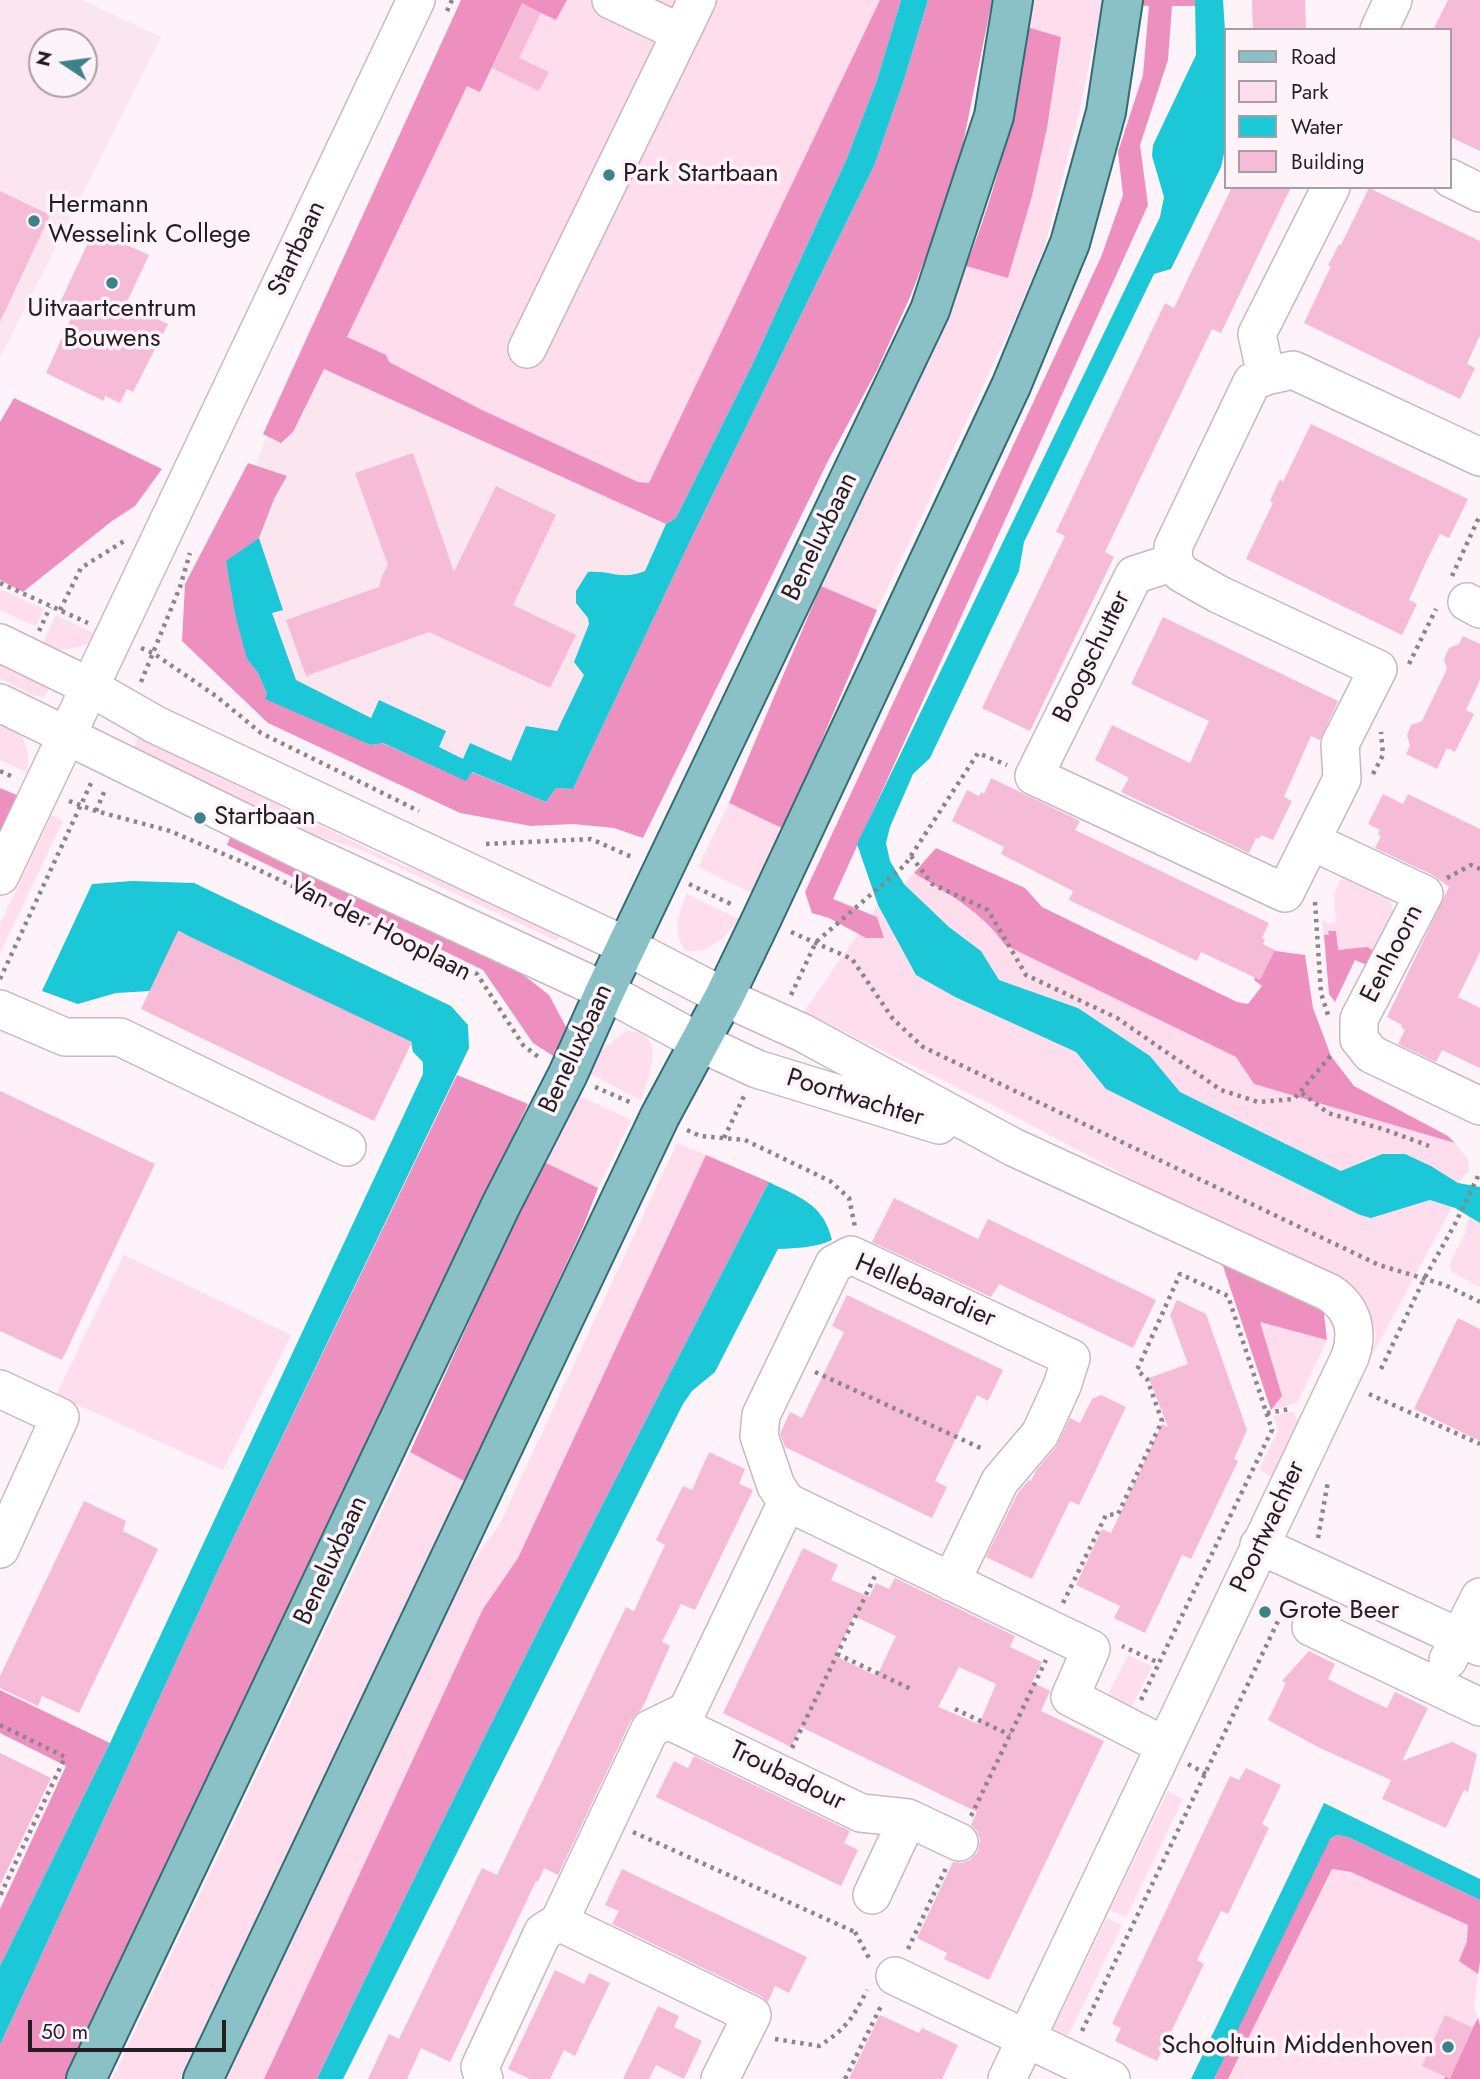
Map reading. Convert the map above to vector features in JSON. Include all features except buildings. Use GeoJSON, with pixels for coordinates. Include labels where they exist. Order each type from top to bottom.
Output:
{"type":"FeatureCollection","features":[{"type":"Feature","properties":{"kind":"main road","name":"Beneluxbaan"},"geometry":{"type":"LineString","coordinates":[[86,2079],[501,1205],[568,1074],[605,990],[930,310],[994,116],[1013,0]]}},
{"type":"Feature","properties":{"kind":"main road"},"geometry":{"type":"LineString","coordinates":[[204,2079],[660,1116],[724,997],[762,918],[1011,386],[1070,243],[1106,112],[1123,0]]}},
{"type":"Feature","properties":{"kind":"street","name":"Startbaan"},"geometry":{"type":"LineString","coordinates":[[0,876],[65,734],[116,636],[416,0]]}},
{"type":"Feature","properties":{"kind":"street"},"geometry":{"type":"LineString","coordinates":[[611,0],[681,33]]}},
{"type":"Feature","properties":{"kind":"street"},"geometry":{"type":"LineString","coordinates":[[527,349],[697,0]]}},
{"type":"Feature","properties":{"kind":"street"},"geometry":{"type":"LineString","coordinates":[[1380,28],[1393,0]]}},
{"type":"Feature","properties":{"kind":"street"},"geometry":{"type":"LineString","coordinates":[[1452,179],[1480,192]]}},
{"type":"Feature","properties":{"kind":"street"},"geometry":{"type":"LineString","coordinates":[[1266,376],[1257,334],[1330,189]]}},
{"type":"Feature","properties":{"kind":"street"},"geometry":{"type":"LineString","coordinates":[[1034,776],[1285,893],[1342,779],[1340,744],[1378,669],[1218,594],[1181,573],[1174,562],[1173,547],[1252,382],[1266,376],[1293,370],[1480,457]]}},
{"type":"Feature","properties":{"kind":"street","name":"Boogschutter"},"geometry":{"type":"LineString","coordinates":[[1034,776],[1134,575],[1174,562]]}},
{"type":"Feature","properties":{"kind":"street"},"geometry":{"type":"LineString","coordinates":[[0,643],[88,686],[169,731],[626,946],[724,997]]}},
{"type":"Feature","properties":{"kind":"street","name":"Van der Hooplaan"},"geometry":{"type":"LineString","coordinates":[[0,703],[65,734],[106,771],[302,851],[605,990],[699,1042]]}},
{"type":"Feature","properties":{"kind":"street","name":"Eenhoorn"},"geometry":{"type":"LineString","coordinates":[[1311,841],[1424,894],[1359,1019],[1359,1039],[1371,1055],[1480,1106]]}},
{"type":"Feature","properties":{"kind":"street","name":"Poortwachter"},"geometry":{"type":"LineString","coordinates":[[724,997],[803,1033],[1013,1147],[1330,1293],[1346,1307],[1354,1326],[1353,1347],[1007,2079]]}},
{"type":"Feature","properties":{"kind":"street"},"geometry":{"type":"LineString","coordinates":[[0,1009],[65,1037],[120,1037],[347,1147]]}},
{"type":"Feature","properties":{"kind":"street","name":"Poortwachter"},"geometry":{"type":"LineString","coordinates":[[699,1042],[757,1069],[1013,1147]]}},
{"type":"Feature","properties":{"kind":"street","name":"Hellebaardier"},"geometry":{"type":"LineString","coordinates":[[787,1502],[776,1486],[759,1436],[761,1415],[834,1264],[851,1255],[1071,1358],[1062,1386],[1040,1434],[1000,1481],[951,1582]]}},
{"type":"Feature","properties":{"kind":"street"},"geometry":{"type":"LineString","coordinates":[[0,1389],[60,1418],[0,1549]]}},
{"type":"Feature","properties":{"kind":"street"},"geometry":{"type":"LineString","coordinates":[[484,2079],[480,2067],[543,1932],[559,1923],[650,1729],[687,1712],[787,1502],[1091,1648],[1070,1697],[1165,1746]]}},
{"type":"Feature","properties":{"kind":"street"},"geometry":{"type":"LineString","coordinates":[[1259,1545],[1470,1643]]}},
{"type":"Feature","properties":{"kind":"street"},"geometry":{"type":"LineString","coordinates":[[1434,1685],[1470,1643],[1480,1597]]}},
{"type":"Feature","properties":{"kind":"street"},"geometry":{"type":"LineString","coordinates":[[1296,1620],[1480,1707]]}},
{"type":"Feature","properties":{"kind":"street","name":"Troubadour"},"geometry":{"type":"LineString","coordinates":[[670,1721],[862,1813],[908,1818],[958,1842]]}},
{"type":"Feature","properties":{"kind":"street"},"geometry":{"type":"LineString","coordinates":[[872,1895],[908,1818]]}},
{"type":"Feature","properties":{"kind":"street"},"geometry":{"type":"LineString","coordinates":[[559,1923],[752,2014],[720,2079]]}},
{"type":"Feature","properties":{"kind":"street"},"geometry":{"type":"LineString","coordinates":[[879,1973],[1111,2079]]}},
{"type":"Feature","properties":{"kind":"path"},"geometry":{"type":"LineString","coordinates":[[129,710],[180,587],[191,550]]}},
{"type":"Feature","properties":{"kind":"path"},"geometry":{"type":"LineString","coordinates":[[0,583],[153,653],[216,696],[261,733],[428,815]]}},
{"type":"Feature","properties":{"kind":"path"},"geometry":{"type":"LineString","coordinates":[[862,903],[905,866],[978,753],[1034,776]]}},
{"type":"Feature","properties":{"kind":"path","name":"Van der Hooplaan"},"geometry":{"type":"LineString","coordinates":[[0,771],[79,805],[170,831],[240,861],[477,974],[523,1045],[545,1062],[700,1136],[745,1140],[830,1181],[849,1198],[855,1230],[851,1255]]}},
{"type":"Feature","properties":{"kind":"path"},"geometry":{"type":"LineString","coordinates":[[0,980],[79,805],[106,771]]}},
{"type":"Feature","properties":{"kind":"path"},"geometry":{"type":"LineString","coordinates":[[96,811],[106,771]]}},
{"type":"Feature","properties":{"kind":"path"},"geometry":{"type":"LineString","coordinates":[[476,839],[488,845],[591,839],[852,960],[893,1018],[923,1047],[1379,1265],[1445,1285],[1480,1302]]}},
{"type":"Feature","properties":{"kind":"path"},"geometry":{"type":"LineString","coordinates":[[911,856],[932,884],[988,910],[1026,975],[1117,1018],[1221,1090],[1258,1102],[1294,1099],[1339,1046]]}},
{"type":"Feature","properties":{"kind":"path"},"geometry":{"type":"LineString","coordinates":[[1301,1093],[1328,1112],[1429,1146]]}},
{"type":"Feature","properties":{"kind":"path"},"geometry":{"type":"LineString","coordinates":[[1380,1371],[1424,1279],[1480,1173]]}},
{"type":"Feature","properties":{"kind":"path"},"geometry":{"type":"LineString","coordinates":[[1051,1629],[1106,1515],[1118,1514],[1161,1421],[1147,1379],[1136,1370],[1180,1274],[1228,1296],[1272,1430],[1128,1727]]}},
{"type":"Feature","properties":{"kind":"path"},"geometry":{"type":"LineString","coordinates":[[789,1360],[1014,1464]]}},
{"type":"Feature","properties":{"kind":"path"},"geometry":{"type":"LineString","coordinates":[[1363,1407],[1375,1382]]}},
{"type":"Feature","properties":{"kind":"path"},"geometry":{"type":"LineString","coordinates":[[1370,1394],[1480,1444]]}},
{"type":"Feature","properties":{"kind":"path","name":"Poortwachter"},"geometry":{"type":"LineString","coordinates":[[1304,1567],[1317,1540],[1327,1482],[1334,1469]]}},
{"type":"Feature","properties":{"kind":"path"},"geometry":{"type":"LineString","coordinates":[[779,1774],[887,1552]]}},
{"type":"Feature","properties":{"kind":"path","name":"Poortwachter"},"geometry":{"type":"LineString","coordinates":[[1068,2060],[1296,1620]]}},
{"type":"Feature","properties":{"kind":"path"},"geometry":{"type":"LineString","coordinates":[[1091,1648],[1120,1646],[1159,1663]]}},
{"type":"Feature","properties":{"kind":"path"},"geometry":{"type":"LineString","coordinates":[[837,1654],[911,1689]]}},
{"type":"Feature","properties":{"kind":"path"},"geometry":{"type":"LineString","coordinates":[[955,1709],[1010,1735]]}},
{"type":"Feature","properties":{"kind":"path"},"geometry":{"type":"LineString","coordinates":[[0,1725],[65,1757],[0,1896]]}},
{"type":"Feature","properties":{"kind":"path"},"geometry":{"type":"LineString","coordinates":[[607,1821],[855,1932],[879,1973],[842,2032],[819,2046],[743,2034]]}},
{"type":"Feature","properties":{"kind":"shaded area","name":"Hermann Wesselink College"},"geometry":{"type":"Polygon","coordinates":[[[0,0],[82,0],[161,37],[0,358],[0,0]]]}},
{"type":"Feature","properties":{"kind":"shaded area"},"geometry":{"type":"Polygon","coordinates":[[[461,0],[567,0],[556,20],[522,4],[480,92],[467,86],[347,337],[386,355],[389,362],[482,410],[638,482],[649,483],[880,0],[901,0],[877,80],[847,158],[752,365],[676,518],[666,524],[324,369],[293,432],[281,443],[263,434],[461,0]]]}},
{"type":"Feature","properties":{"kind":"shaded area"},"geometry":{"type":"Polygon","coordinates":[[[928,0],[992,0],[963,144],[942,215],[910,297],[877,370],[828,461],[643,838],[614,828],[573,824],[531,826],[460,813],[268,723],[182,641],[185,584],[248,463],[287,476],[274,499],[259,538],[226,562],[247,659],[258,673],[267,694],[371,745],[382,743],[466,780],[471,772],[546,802],[556,788],[573,789],[689,543],[874,166],[928,0]]]}},
{"type":"Feature","properties":{"kind":"shaded area"},"geometry":{"type":"Polygon","coordinates":[[[1135,0],[1195,0],[1195,6],[1172,6],[1168,60],[1140,145],[1148,205],[833,899],[877,917],[884,938],[866,938],[829,918],[812,913],[805,892],[1101,257],[1123,195],[1118,152],[1143,75],[1149,6],[1135,5],[1135,0]]]}},
{"type":"Feature","properties":{"kind":"shaded area"},"geometry":{"type":"Polygon","coordinates":[[[1027,27],[1061,37],[1047,128],[1032,196],[1008,278],[966,266],[987,208],[1004,148],[1018,88],[1027,27]]]}},
{"type":"Feature","properties":{"kind":"shaded area"},"geometry":{"type":"Polygon","coordinates":[[[311,325],[728,529],[555,769],[434,765],[190,630],[311,325]]]}},
{"type":"Feature","properties":{"kind":"shaded area"},"geometry":{"type":"Polygon","coordinates":[[[14,398],[162,469],[135,506],[112,521],[23,592],[0,580],[0,422],[14,398]]]}},
{"type":"Feature","properties":{"kind":"shaded area"},"geometry":{"type":"Polygon","coordinates":[[[821,586],[877,610],[784,829],[729,803],[821,586]]]}},
{"type":"Feature","properties":{"kind":"shaded area"},"geometry":{"type":"Polygon","coordinates":[[[0,788],[19,796],[0,836],[0,788]]]}},
{"type":"Feature","properties":{"kind":"shaded area"},"geometry":{"type":"Polygon","coordinates":[[[231,835],[521,973],[549,995],[566,1027],[558,1059],[533,1043],[483,970],[227,845],[231,835]]]}},
{"type":"Feature","properties":{"kind":"shaded area"},"geometry":{"type":"Polygon","coordinates":[[[936,848],[1025,888],[1042,907],[1237,1002],[1248,1004],[1262,986],[1254,980],[1268,950],[1305,955],[1313,1008],[1331,1056],[1354,1086],[1448,1136],[1455,1143],[1254,1084],[1236,1057],[1005,945],[975,913],[914,873],[936,848]]]}},
{"type":"Feature","properties":{"kind":"shaded area"},"geometry":{"type":"Polygon","coordinates":[[[1328,931],[1336,931],[1338,950],[1367,947],[1380,954],[1373,968],[1355,960],[1335,1002],[1329,994],[1324,935],[1329,935],[1328,931]]]}},
{"type":"Feature","properties":{"kind":"shaded area"},"geometry":{"type":"Polygon","coordinates":[[[457,1075],[528,1104],[72,2079],[0,2079],[0,2045],[218,1570],[457,1075]]]}},
{"type":"Feature","properties":{"kind":"shaded area"},"geometry":{"type":"Polygon","coordinates":[[[706,1155],[769,1182],[483,1741],[317,2079],[264,2079],[483,1609],[518,1558],[706,1155]]]}},
{"type":"Feature","properties":{"kind":"shaded area"},"geometry":{"type":"Polygon","coordinates":[[[542,1161],[598,1188],[583,1227],[466,1482],[410,1452],[542,1161]]]}},
{"type":"Feature","properties":{"kind":"shaded area"},"geometry":{"type":"Polygon","coordinates":[[[1202,1248],[1323,1305],[1327,1340],[1260,1322],[1282,1396],[1271,1410],[1223,1266],[1197,1252],[1202,1248]]]}},
{"type":"Feature","properties":{"kind":"shaded area"},"geometry":{"type":"Polygon","coordinates":[[[0,1690],[110,1743],[0,1966],[0,1909],[66,1766],[0,1733],[0,1690]]]}},
{"type":"Feature","properties":{"kind":"shaded area"},"geometry":{"type":"Polygon","coordinates":[[[1337,1835],[1348,1837],[1480,1900],[1478,1974],[1459,1961],[1467,1941],[1468,1925],[1351,1872],[1332,1869],[1228,2079],[1214,2079],[1326,1842],[1337,1835]]]}},
{"type":"Feature","properties":{"kind":"shaded area"},"geometry":{"type":"Polygon","coordinates":[[[1478,2018],[1480,2079],[1444,2079],[1478,2018]]]}},
{"type":"Feature","properties":{"kind":"green space","name":"Park Startbaan"},"geometry":{"type":"Polygon","coordinates":[[[494,0],[885,0],[652,496],[337,349],[494,0]]]}},
{"type":"Feature","properties":{"kind":"green space"},"geometry":{"type":"Polygon","coordinates":[[[1030,0],[1103,0],[1078,117],[1044,249],[1018,312],[877,610],[821,586],[943,322],[966,266],[1008,277],[1032,196],[1047,128],[1061,37],[1027,27],[1030,0]]]}},
{"type":"Feature","properties":{"kind":"green space"},"geometry":{"type":"Polygon","coordinates":[[[0,589],[44,609],[35,626],[0,610],[0,589]]]}},
{"type":"Feature","properties":{"kind":"green space"},"geometry":{"type":"Polygon","coordinates":[[[56,615],[99,636],[86,644],[71,648],[40,649],[56,615]]]}},
{"type":"Feature","properties":{"kind":"green space"},"geometry":{"type":"Polygon","coordinates":[[[0,659],[46,681],[48,690],[44,697],[32,695],[0,678],[0,659]]]}},
{"type":"Feature","properties":{"kind":"green space"},"geometry":{"type":"Polygon","coordinates":[[[0,721],[15,730],[24,741],[28,755],[27,772],[0,760],[0,721]]]}},
{"type":"Feature","properties":{"kind":"green space"},"geometry":{"type":"Polygon","coordinates":[[[138,737],[404,866],[476,890],[563,928],[557,941],[364,851],[280,824],[133,751],[138,737]]]}},
{"type":"Feature","properties":{"kind":"green space"},"geometry":{"type":"Polygon","coordinates":[[[729,803],[784,829],[754,894],[698,867],[729,803]]]}},
{"type":"Feature","properties":{"kind":"green space"},"geometry":{"type":"Polygon","coordinates":[[[52,815],[63,821],[0,953],[0,924],[52,815]]]}},
{"type":"Feature","properties":{"kind":"green space"},"geometry":{"type":"Polygon","coordinates":[[[914,873],[975,913],[1005,945],[1236,1057],[1254,1084],[1455,1143],[1468,1159],[1469,1170],[1458,1183],[1422,1161],[1392,1153],[1372,1157],[1342,1171],[1180,1092],[1150,1056],[1079,1008],[999,980],[981,951],[949,927],[904,883],[914,873]]]}},
{"type":"Feature","properties":{"kind":"green space"},"geometry":{"type":"Polygon","coordinates":[[[1344,873],[1388,895],[1396,920],[1380,954],[1366,947],[1338,950],[1329,935],[1324,935],[1322,921],[1326,921],[1326,924],[1336,923],[1334,894],[1344,873]]]}},
{"type":"Feature","properties":{"kind":"green space"},"geometry":{"type":"Polygon","coordinates":[[[686,894],[739,919],[716,943],[702,950],[685,951],[678,929],[686,894]]]}},
{"type":"Feature","properties":{"kind":"green space"},"geometry":{"type":"Polygon","coordinates":[[[878,905],[916,975],[955,997],[1076,1052],[1106,1089],[1360,1215],[1371,1218],[1430,1200],[1452,1207],[1371,1357],[1376,1335],[1368,1305],[1338,1280],[1184,1207],[1007,1112],[804,1012],[878,905]]]}},
{"type":"Feature","properties":{"kind":"green space"},"geometry":{"type":"Polygon","coordinates":[[[626,1031],[648,1038],[652,1047],[651,1068],[641,1100],[585,1071],[601,1051],[626,1031]]]}},
{"type":"Feature","properties":{"kind":"green space"},"geometry":{"type":"Polygon","coordinates":[[[575,1094],[631,1120],[598,1188],[542,1161],[575,1094]]]}},
{"type":"Feature","properties":{"kind":"green space"},"geometry":{"type":"Polygon","coordinates":[[[677,1143],[706,1155],[518,1558],[483,1610],[264,2079],[226,2079],[464,1574],[499,1525],[677,1143]]]}},
{"type":"Feature","properties":{"kind":"green space"},"geometry":{"type":"Polygon","coordinates":[[[1469,1218],[1480,1223],[1480,1287],[1452,1272],[1449,1265],[1464,1236],[1469,1218]]]}},
{"type":"Feature","properties":{"kind":"green space"},"geometry":{"type":"Polygon","coordinates":[[[124,1255],[291,1335],[223,1470],[56,1395],[124,1255]]]}},
{"type":"Feature","properties":{"kind":"green space"},"geometry":{"type":"Polygon","coordinates":[[[1260,1322],[1327,1340],[1297,1403],[1271,1410],[1281,1396],[1260,1322]]]}},
{"type":"Feature","properties":{"kind":"green space"},"geometry":{"type":"Polygon","coordinates":[[[1293,1411],[1299,1423],[1273,1478],[1259,1470],[1278,1430],[1273,1416],[1293,1411]]]}},
{"type":"Feature","properties":{"kind":"green space"},"geometry":{"type":"Polygon","coordinates":[[[410,1452],[466,1482],[191,2079],[112,2079],[410,1452]]]}},
{"type":"Feature","properties":{"kind":"green space"},"geometry":{"type":"Polygon","coordinates":[[[1128,1655],[1152,1666],[1128,1714],[1104,1702],[1128,1655]]]}},
{"type":"Feature","properties":{"kind":"green space"},"geometry":{"type":"Polygon","coordinates":[[[1168,1791],[1183,1799],[1126,1917],[1110,1910],[1168,1791]]]}},
{"type":"Feature","properties":{"kind":"green space"},"geometry":{"type":"Polygon","coordinates":[[[1332,1869],[1351,1872],[1469,1925],[1467,1941],[1459,1961],[1478,1974],[1474,2006],[1478,2018],[1444,2079],[1228,2079],[1332,1869]]]}},
{"type":"Feature","properties":{"kind":"green space"},"geometry":{"type":"Polygon","coordinates":[[[1107,1918],[1122,1925],[1064,2044],[1049,2037],[1107,1918]]]}},
{"type":"Feature","properties":{"kind":"water"},"geometry":{"type":"Polygon","coordinates":[[[901,0],[928,0],[874,166],[689,543],[573,789],[556,788],[546,802],[472,772],[466,781],[383,743],[371,745],[265,699],[267,694],[258,673],[247,659],[236,618],[226,561],[259,538],[283,610],[272,613],[296,680],[371,718],[379,700],[446,731],[439,747],[463,759],[470,743],[511,761],[526,726],[557,731],[584,675],[574,662],[589,624],[588,618],[576,603],[576,591],[588,572],[629,575],[645,571],[666,524],[676,518],[752,365],[847,158],[877,80],[901,0]]]}},
{"type":"Feature","properties":{"kind":"water"},"geometry":{"type":"Polygon","coordinates":[[[1195,0],[1223,0],[1224,154],[1221,167],[1171,269],[1154,274],[1024,542],[1019,571],[930,758],[913,774],[890,827],[886,843],[890,861],[904,884],[949,927],[981,951],[999,980],[1078,1008],[1150,1056],[1180,1092],[1341,1171],[1382,1154],[1405,1154],[1458,1183],[1480,1187],[1480,1223],[1455,1208],[1430,1200],[1371,1218],[1360,1215],[1106,1089],[1076,1052],[955,997],[916,975],[878,905],[857,844],[1160,217],[1164,197],[1152,156],[1153,145],[1196,55],[1195,0]]]}},
{"type":"Feature","properties":{"kind":"water"},"geometry":{"type":"Polygon","coordinates":[[[132,881],[194,883],[451,1006],[468,1025],[469,1048],[218,1570],[0,2045],[0,1966],[110,1743],[423,1074],[423,1062],[413,1052],[411,1042],[179,931],[150,991],[116,993],[78,1004],[42,991],[92,884],[132,881]]]}},
{"type":"Feature","properties":{"kind":"water"},"geometry":{"type":"Polygon","coordinates":[[[769,1182],[809,1203],[823,1218],[832,1240],[812,1246],[778,1249],[715,1372],[692,1391],[683,1404],[343,2079],[317,2079],[483,1741],[769,1182]]]}},
{"type":"Feature","properties":{"kind":"water"},"geometry":{"type":"Polygon","coordinates":[[[1324,1803],[1480,1879],[1480,1900],[1348,1837],[1337,1835],[1330,1839],[1214,2079],[1191,2079],[1324,1803]]]}},
{"type":"Feature","properties":{"kind":"place","name":"Park Startbaan"},"geometry":{"type":"Point","coordinates":[609,175]}},
{"type":"Feature","properties":{"kind":"place","name":"Hermann Wesselink College"},"geometry":{"type":"Point","coordinates":[34,221]}},
{"type":"Feature","properties":{"kind":"place","name":"Uitvaartcentrum Bouwens"},"geometry":{"type":"Point","coordinates":[112,283]}},
{"type":"Feature","properties":{"kind":"place","name":"Startbaan"},"geometry":{"type":"Point","coordinates":[200,818]}},
{"type":"Feature","properties":{"kind":"place","name":"Grote Beer"},"geometry":{"type":"Point","coordinates":[1265,1612]}},
{"type":"Feature","properties":{"kind":"place","name":"Schooltuin Middenhoven"},"geometry":{"type":"Point","coordinates":[1448,2047]}}]}
